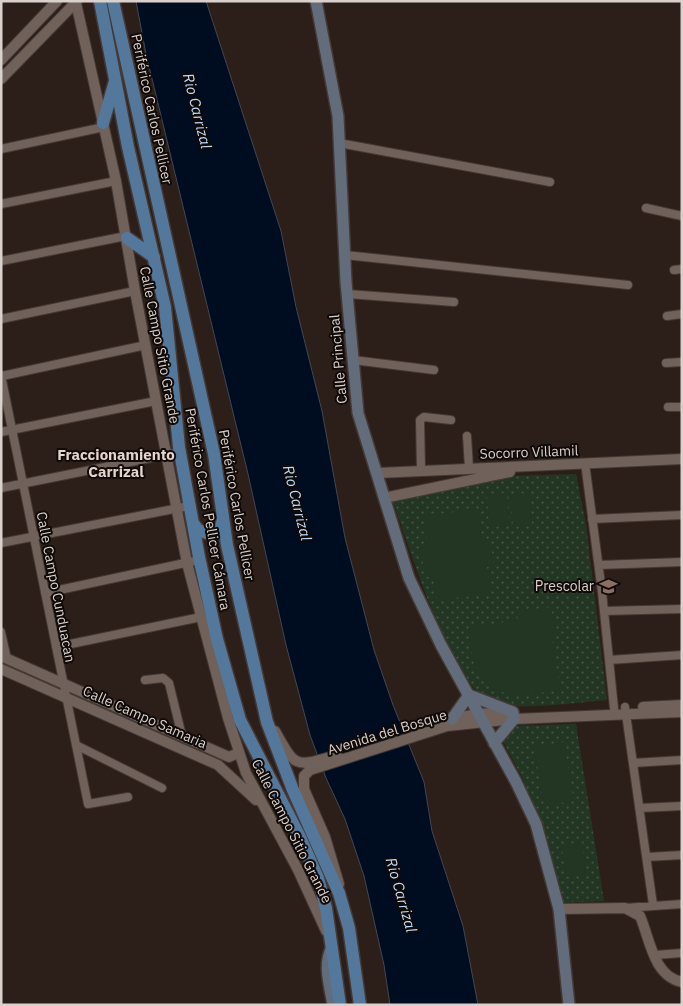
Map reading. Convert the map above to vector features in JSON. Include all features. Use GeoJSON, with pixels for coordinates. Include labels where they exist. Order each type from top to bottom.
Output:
{"type":"FeatureCollection","features":[{"type":"Feature","properties":{"kind":"main road","name":"Periférico Carlos Pellicer Cámara"},"geometry":{"type":"LineString","coordinates":[[100,1],[128,146],[165,307],[180,452],[190,506],[195,560],[240,720],[311,860],[323,894],[340,1005]]}},
{"type":"Feature","properties":{"kind":"main road","name":"Periférico Carlos Pellicer"},"geometry":{"type":"LineString","coordinates":[[113,1],[214,454],[227,545],[263,705],[274,746],[332,873],[344,910],[360,1005]]}},
{"type":"Feature","properties":{"kind":"main road","name":"Calle Principal"},"geometry":{"type":"LineString","coordinates":[[316,1],[338,116],[345,255],[358,413],[409,578],[536,824],[559,910],[569,1005]]}},
{"type":"Feature","properties":{"kind":"main road"},"geometry":{"type":"LineString","coordinates":[[103,125],[115,78]]}},
{"type":"Feature","properties":{"kind":"main road"},"geometry":{"type":"LineString","coordinates":[[126,237],[154,257]]}},
{"type":"Feature","properties":{"kind":"main road"},"geometry":{"type":"LineString","coordinates":[[192,523],[198,530],[210,534],[221,527],[223,519]]}},
{"type":"Feature","properties":{"kind":"main road"},"geometry":{"type":"LineString","coordinates":[[195,560],[207,540],[218,538],[227,545]]}},
{"type":"Feature","properties":{"kind":"main road"},"geometry":{"type":"LineString","coordinates":[[449,722],[469,695],[514,715],[494,743]]}},
{"type":"Feature","properties":{"kind":"main road"},"geometry":{"type":"LineString","coordinates":[[330,943],[327,968],[333,1005]]}},
{"type":"Feature","properties":{"kind":"street"},"geometry":{"type":"LineString","coordinates":[[1,60],[57,1]]}},
{"type":"Feature","properties":{"kind":"street"},"geometry":{"type":"LineString","coordinates":[[1,79],[77,2]]}},
{"type":"Feature","properties":{"kind":"street","name":"Calle Campo Sitio Grande"},"geometry":{"type":"LineString","coordinates":[[77,2],[116,181],[176,508],[195,560],[201,618],[238,752],[265,809],[298,870],[330,943]]}},
{"type":"Feature","properties":{"kind":"street"},"geometry":{"type":"LineString","coordinates":[[1,149],[103,125]]}},
{"type":"Feature","properties":{"kind":"street"},"geometry":{"type":"LineString","coordinates":[[338,143],[550,182]]}},
{"type":"Feature","properties":{"kind":"street"},"geometry":{"type":"LineString","coordinates":[[1,204],[116,181]]}},
{"type":"Feature","properties":{"kind":"street"},"geometry":{"type":"LineString","coordinates":[[646,208],[682,216]]}},
{"type":"Feature","properties":{"kind":"street"},"geometry":{"type":"LineString","coordinates":[[1,262],[126,237]]}},
{"type":"Feature","properties":{"kind":"street"},"geometry":{"type":"LineString","coordinates":[[345,255],[628,285]]}},
{"type":"Feature","properties":{"kind":"street"},"geometry":{"type":"LineString","coordinates":[[1,319],[135,291]]}},
{"type":"Feature","properties":{"kind":"street"},"geometry":{"type":"LineString","coordinates":[[348,294],[454,302]]}},
{"type":"Feature","properties":{"kind":"street"},"geometry":{"type":"LineString","coordinates":[[667,316],[682,314]]}},
{"type":"Feature","properties":{"kind":"street"},"geometry":{"type":"LineString","coordinates":[[1,376],[146,345]]}},
{"type":"Feature","properties":{"kind":"street"},"geometry":{"type":"LineString","coordinates":[[353,360],[434,370]]}},
{"type":"Feature","properties":{"kind":"street"},"geometry":{"type":"LineString","coordinates":[[666,363],[682,362]]}},
{"type":"Feature","properties":{"kind":"street","name":"Calle Campo Cunduacan"},"geometry":{"type":"LineString","coordinates":[[1,376],[88,804],[128,797]]}},
{"type":"Feature","properties":{"kind":"street"},"geometry":{"type":"LineString","coordinates":[[1,432],[156,401]]}},
{"type":"Feature","properties":{"kind":"street"},"geometry":{"type":"LineString","coordinates":[[668,407],[682,406]]}},
{"type":"Feature","properties":{"kind":"street"},"geometry":{"type":"LineString","coordinates":[[421,470],[420,420],[424,417],[451,420]]}},
{"type":"Feature","properties":{"kind":"street"},"geometry":{"type":"LineString","coordinates":[[467,436],[469,468]]}},
{"type":"Feature","properties":{"kind":"street"},"geometry":{"type":"LineString","coordinates":[[1,488],[180,452]]}},
{"type":"Feature","properties":{"kind":"street","name":"Socorro Villamil"},"geometry":{"type":"LineString","coordinates":[[384,498],[504,472],[682,460]]}},
{"type":"Feature","properties":{"kind":"street","name":"Socorro Villamil"},"geometry":{"type":"LineString","coordinates":[[378,473],[469,468],[682,464]]}},
{"type":"Feature","properties":{"kind":"street"},"geometry":{"type":"LineString","coordinates":[[585,466],[599,565],[614,708]]}},
{"type":"Feature","properties":{"kind":"street"},"geometry":{"type":"LineString","coordinates":[[1,543],[190,506]]}},
{"type":"Feature","properties":{"kind":"street"},"geometry":{"type":"LineString","coordinates":[[592,519],[682,515]]}},
{"type":"Feature","properties":{"kind":"street"},"geometry":{"type":"LineString","coordinates":[[44,593],[195,560]]}},
{"type":"Feature","properties":{"kind":"street"},"geometry":{"type":"LineString","coordinates":[[599,565],[682,562]]}},
{"type":"Feature","properties":{"kind":"street"},"geometry":{"type":"LineString","coordinates":[[604,611],[682,609]]}},
{"type":"Feature","properties":{"kind":"street"},"geometry":{"type":"LineString","coordinates":[[56,647],[201,618]]}},
{"type":"Feature","properties":{"kind":"street"},"geometry":{"type":"LineString","coordinates":[[1,632],[4,658]]}},
{"type":"Feature","properties":{"kind":"street"},"geometry":{"type":"LineString","coordinates":[[610,660],[682,655]]}},
{"type":"Feature","properties":{"kind":"street","name":"Calle Campo Samaria"},"geometry":{"type":"LineString","coordinates":[[4,658],[229,757],[238,752]]}},
{"type":"Feature","properties":{"kind":"street","name":"Calle Campo Samaria"},"geometry":{"type":"LineString","coordinates":[[1,669],[218,765],[233,776],[265,809]]}},
{"type":"Feature","properties":{"kind":"street"},"geometry":{"type":"LineString","coordinates":[[145,680],[163,678],[169,683],[182,736]]}},
{"type":"Feature","properties":{"kind":"street"},"geometry":{"type":"LineString","coordinates":[[263,705],[290,758],[309,767],[304,776],[304,789],[330,850],[344,910]]}},
{"type":"Feature","properties":{"kind":"street","name":"Avenida del Bosque"},"geometry":{"type":"LineString","coordinates":[[309,767],[449,722],[480,717],[614,708],[625,711],[682,705]]}},
{"type":"Feature","properties":{"kind":"street"},"geometry":{"type":"LineString","coordinates":[[625,711],[653,905]]}},
{"type":"Feature","properties":{"kind":"street","name":"Avenida del Bosque"},"geometry":{"type":"LineString","coordinates":[[514,715],[625,711],[682,712]]}},
{"type":"Feature","properties":{"kind":"street"},"geometry":{"type":"LineString","coordinates":[[76,745],[162,788]]}},
{"type":"Feature","properties":{"kind":"street"},"geometry":{"type":"LineString","coordinates":[[633,763],[682,760]]}},
{"type":"Feature","properties":{"kind":"street"},"geometry":{"type":"LineString","coordinates":[[640,808],[682,806]]}},
{"type":"Feature","properties":{"kind":"street"},"geometry":{"type":"LineString","coordinates":[[647,857],[682,855]]}},
{"type":"Feature","properties":{"kind":"street"},"geometry":{"type":"LineString","coordinates":[[559,910],[682,904]]}},
{"type":"Feature","properties":{"kind":"street"},"geometry":{"type":"LineString","coordinates":[[625,908],[640,916],[659,967],[673,980],[682,982]]}},
{"type":"Feature","properties":{"kind":"street"},"geometry":{"type":"LineString","coordinates":[[655,955],[682,953]]}},
{"type":"Feature","properties":{"kind":"green space"},"geometry":{"type":"Polygon","coordinates":[[[576,474],[586,525],[607,700],[545,706],[497,704],[487,700],[472,686],[458,665],[444,638],[419,576],[392,499],[509,476],[576,474]]]}},
{"type":"Feature","properties":{"kind":"green space"},"geometry":{"type":"Polygon","coordinates":[[[507,493],[509,526],[489,527],[487,494],[507,493]]]}},
{"type":"Feature","properties":{"kind":"green space"},"geometry":{"type":"Polygon","coordinates":[[[530,493],[532,525],[513,527],[511,494],[530,493]]]}},
{"type":"Feature","properties":{"kind":"green space"},"geometry":{"type":"Polygon","coordinates":[[[478,509],[482,540],[490,539],[494,566],[487,567],[491,594],[437,600],[434,576],[426,577],[420,548],[428,546],[424,516],[478,509]]]}},
{"type":"Feature","properties":{"kind":"green space"},"geometry":{"type":"Polygon","coordinates":[[[551,607],[556,636],[552,638],[560,690],[521,694],[506,693],[494,689],[484,681],[477,668],[471,651],[468,628],[518,620],[517,612],[551,607]]]}},
{"type":"Feature","properties":{"kind":"green space"},"geometry":{"type":"Polygon","coordinates":[[[576,724],[604,901],[560,903],[523,779],[502,739],[512,726],[576,724]]]}},
{"type":"Feature","properties":{"kind":"green space"},"geometry":{"type":"Polygon","coordinates":[[[564,742],[574,801],[544,805],[534,747],[564,742]]]}},
{"type":"Feature","properties":{"kind":"green space"},"geometry":{"type":"Polygon","coordinates":[[[582,842],[586,874],[567,877],[561,845],[582,842]]]}},
{"type":"Feature","properties":{"kind":"water","name":"Rio Carrizal"},"geometry":{"type":"Polygon","coordinates":[[[136,1],[206,1],[281,231],[296,307],[322,411],[345,538],[374,650],[393,705],[424,782],[432,831],[463,926],[478,1005],[390,1005],[384,965],[364,876],[345,819],[326,778],[310,735],[286,645],[248,474],[146,54],[136,1]]]}},
{"type":"Feature","properties":{"kind":"place","name":"Prescolar"},"geometry":{"type":"Point","coordinates":[608,586]}},
{"type":"Feature","properties":{"kind":"district","name":"Fraccionamiento Carrizal"},"geometry":{"type":"Point","coordinates":[116,464]}}]}
